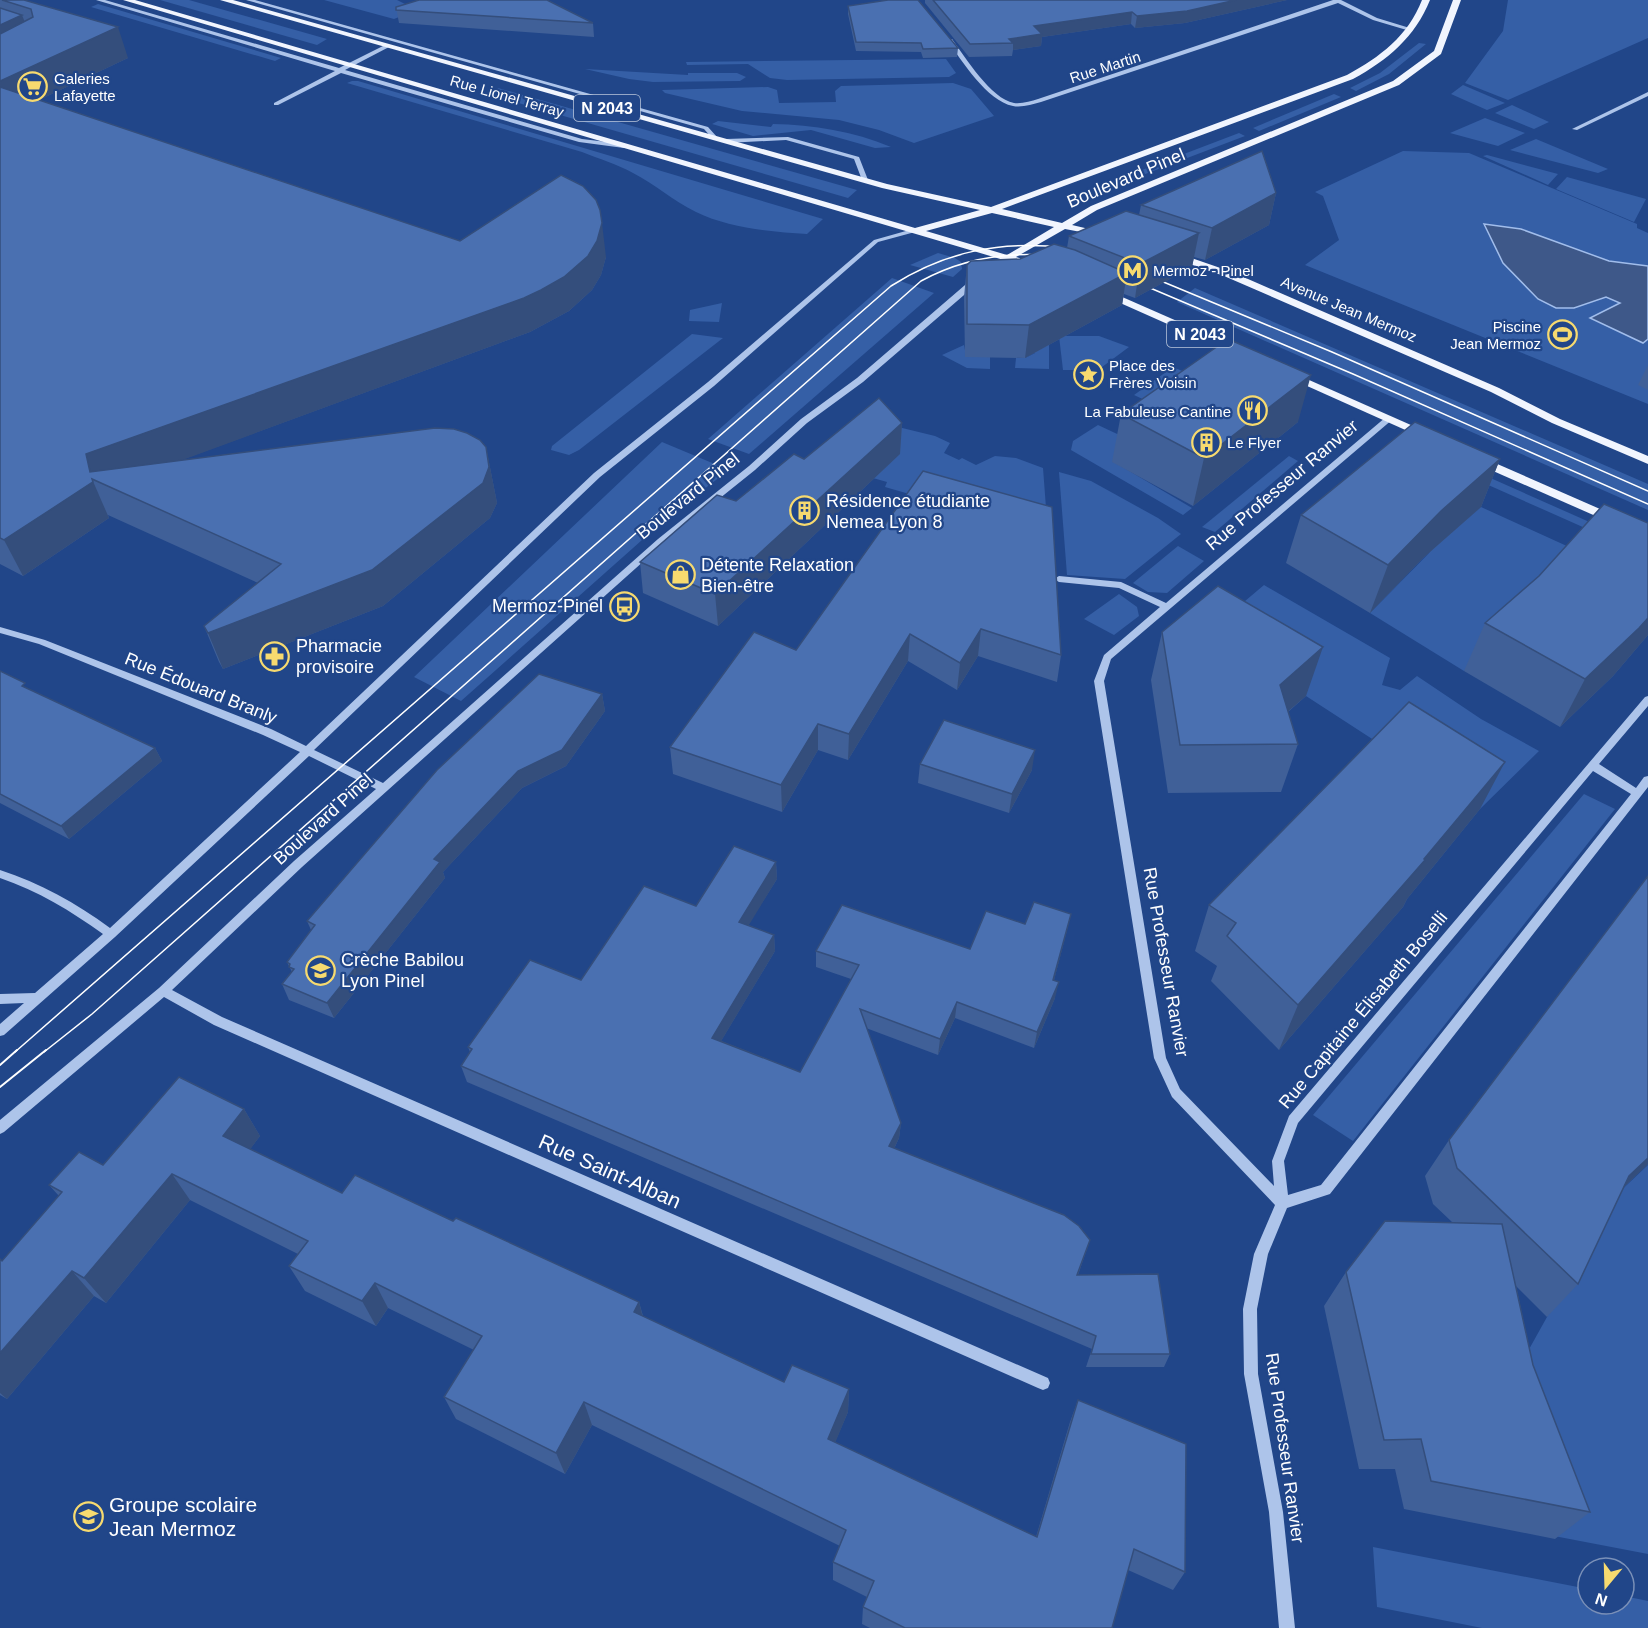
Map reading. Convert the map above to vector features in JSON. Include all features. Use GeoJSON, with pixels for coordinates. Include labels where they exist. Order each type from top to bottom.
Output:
{"type":"FeatureCollection","features":[{"type":"Feature","properties":{"kind":"main road","name":"Rue Lionel Terray"},"geometry":{"type":"LineString","coordinates":[[127,0],[913,231]]}},
{"type":"Feature","properties":{"kind":"main road","name":"Rue Lionel Terray"},"geometry":{"type":"LineString","coordinates":[[225,0],[865,180],[991,210]]}},
{"type":"Feature","properties":{"kind":"main road","name":"Boulevard Pinel"},"geometry":{"type":"LineString","coordinates":[[913,231],[991,210],[1350,77],[1375,64],[1410,29],[1426,0]]}},
{"type":"Feature","properties":{"kind":"main road","name":"Boulevard Pinel"},"geometry":{"type":"LineString","coordinates":[[1004,261],[1062,225],[1104,204],[1396,83],[1438,52],[1457,0]]}},
{"type":"Feature","properties":{"kind":"main road","name":"N 2043"},"geometry":{"type":"LineString","coordinates":[[991,210],[1108,237]]}},
{"type":"Feature","properties":{"kind":"main road","name":"N 2043"},"geometry":{"type":"LineString","coordinates":[[913,231],[1004,261],[1041,268]]}},
{"type":"Feature","properties":{"kind":"main road","name":"Avenue Jean Mermoz"},"geometry":{"type":"LineString","coordinates":[[1163,252],[1228,274],[1495,390],[1556,421],[1648,460]]}},
{"type":"Feature","properties":{"kind":"main road","name":"N 2043"},"geometry":{"type":"LineString","coordinates":[[1094,287],[1250,357]]}},
{"type":"Feature","properties":{"kind":"main road"},"geometry":{"type":"LineString","coordinates":[[1281,371],[1432,439]]}},
{"type":"Feature","properties":{"kind":"main road"},"geometry":{"type":"LineString","coordinates":[[1465,453],[1648,535]]}},
{"type":"Feature","properties":{"kind":"street"},"geometry":{"type":"LineString","coordinates":[[99,0],[580,141],[624,146]]}},
{"type":"Feature","properties":{"kind":"street"},"geometry":{"type":"LineString","coordinates":[[249,0],[706,128],[714,137]]}},
{"type":"Feature","properties":{"kind":"street"},"geometry":{"type":"LineString","coordinates":[[1337,1],[1375,19],[1410,29]]}},
{"type":"Feature","properties":{"kind":"street","name":"Rue Martin"},"geometry":{"type":"LineString","coordinates":[[946,35],[995,94],[1003,101],[1016,105],[1039,101],[1337,1]]}},
{"type":"Feature","properties":{"kind":"street"},"geometry":{"type":"LineString","coordinates":[[276,104],[387,46]]}},
{"type":"Feature","properties":{"kind":"street"},"geometry":{"type":"LineString","coordinates":[[1575,129],[1648,94]]}},
{"type":"Feature","properties":{"kind":"street"},"geometry":{"type":"LineString","coordinates":[[726,141],[786,138],[847,155],[857,158],[865,180]]}},
{"type":"Feature","properties":{"kind":"street","name":"Boulevard Pinel"},"geometry":{"type":"LineString","coordinates":[[0,1031],[111,934],[308,751],[597,475],[711,384],[876,241],[913,231]]}},
{"type":"Feature","properties":{"kind":"street","name":"Boulevard Pinel"},"geometry":{"type":"LineString","coordinates":[[0,1128],[163,992],[298,864],[661,541],[752,468],[804,421],[860,380],[958,294],[984,275]]}},
{"type":"Feature","properties":{"kind":"street","name":"Rue Professeur Ranvier"},"geometry":{"type":"LineString","coordinates":[[1287,1628],[1276,1512],[1251,1374],[1250,1309],[1261,1254],[1282,1203],[1176,1094],[1160,1058],[1099,681],[1107,657],[1389,419]]}},
{"type":"Feature","properties":{"kind":"street"},"geometry":{"type":"LineString","coordinates":[[1059,579],[1121,585],[1167,607]]}},
{"type":"Feature","properties":{"kind":"street","name":"Rue Édouard Branly"},"geometry":{"type":"LineString","coordinates":[[0,630],[53,646],[308,751],[384,788]]}},
{"type":"Feature","properties":{"kind":"street","name":"Rue Capitaine Élisabeth Boselli"},"geometry":{"type":"LineString","coordinates":[[1282,1203],[1278,1161],[1293,1120],[1648,699]]}},
{"type":"Feature","properties":{"kind":"street"},"geometry":{"type":"LineString","coordinates":[[1592,765],[1637,793]]}},
{"type":"Feature","properties":{"kind":"street"},"geometry":{"type":"LineString","coordinates":[[1282,1203],[1324,1190],[1331,1182],[1648,780]]}},
{"type":"Feature","properties":{"kind":"street"},"geometry":{"type":"LineString","coordinates":[[0,874],[19,879],[47,894],[111,934]]}},
{"type":"Feature","properties":{"kind":"street","name":"Rue Saint-Alban"},"geometry":{"type":"LineString","coordinates":[[163,992],[218,1021],[1043,1383]]}},
{"type":"Feature","properties":{"kind":"street"},"geometry":{"type":"LineString","coordinates":[[0,999],[37,999]]}},
{"type":"Feature","properties":{"kind":"shaded area"},"geometry":{"type":"Polygon","coordinates":[[[160,0],[189,0],[327,39],[317,45],[160,0]]]}},
{"type":"Feature","properties":{"kind":"shaded area"},"geometry":{"type":"Polygon","coordinates":[[[324,0],[397,0],[417,10],[394,19],[324,0]]]}},
{"type":"Feature","properties":{"kind":"shaded area"},"geometry":{"type":"Polygon","coordinates":[[[1508,0],[1648,0],[1648,38],[1508,100],[1465,83],[1503,31],[1508,0]]]}},
{"type":"Feature","properties":{"kind":"shaded area"},"geometry":{"type":"Polygon","coordinates":[[[98,4],[281,58],[275,61],[91,7],[98,4]]]}},
{"type":"Feature","properties":{"kind":"shaded area"},"geometry":{"type":"Polygon","coordinates":[[[1419,43],[1426,44],[1389,74],[1356,91],[1350,88],[1380,73],[1419,43]]]}},
{"type":"Feature","properties":{"kind":"shaded area"},"geometry":{"type":"Polygon","coordinates":[[[946,59],[956,73],[949,77],[787,80],[770,78],[748,64],[687,65],[686,62],[946,59]]]}},
{"type":"Feature","properties":{"kind":"shaded area"},"geometry":{"type":"Polygon","coordinates":[[[585,69],[688,75],[688,73],[737,73],[746,77],[740,81],[653,82],[585,69]]]}},
{"type":"Feature","properties":{"kind":"shaded area"},"geometry":{"type":"Polygon","coordinates":[[[352,81],[823,219],[807,234],[764,230],[722,222],[688,208],[627,170],[582,152],[347,83],[352,81]]]}},
{"type":"Feature","properties":{"kind":"shaded area"},"geometry":{"type":"Polygon","coordinates":[[[953,83],[971,89],[994,116],[914,143],[879,130],[839,120],[742,111],[665,93],[662,90],[768,87],[777,90],[779,103],[836,102],[835,91],[841,86],[953,83]]]}},
{"type":"Feature","properties":{"kind":"shaded area"},"geometry":{"type":"Polygon","coordinates":[[[1463,85],[1505,103],[1487,110],[1451,94],[1463,85]]]}},
{"type":"Feature","properties":{"kind":"shaded area"},"geometry":{"type":"Polygon","coordinates":[[[498,88],[857,190],[848,198],[487,94],[498,88]]]}},
{"type":"Feature","properties":{"kind":"shaded area"},"geometry":{"type":"Polygon","coordinates":[[[1334,94],[1341,97],[1259,131],[1253,128],[1334,94]]]}},
{"type":"Feature","properties":{"kind":"shaded area"},"geometry":{"type":"Polygon","coordinates":[[[1512,105],[1549,122],[1534,129],[1495,113],[1512,105]]]}},
{"type":"Feature","properties":{"kind":"shaded area"},"geometry":{"type":"Polygon","coordinates":[[[1485,118],[1525,133],[1498,146],[1450,133],[1485,118]]]}},
{"type":"Feature","properties":{"kind":"shaded area"},"geometry":{"type":"Polygon","coordinates":[[[718,121],[771,127],[773,124],[818,127],[848,133],[891,147],[875,148],[811,130],[753,136],[712,124],[718,121]]]}},
{"type":"Feature","properties":{"kind":"shaded area"},"geometry":{"type":"Polygon","coordinates":[[[1239,133],[1245,136],[1098,192],[1092,189],[1239,133]]]}},
{"type":"Feature","properties":{"kind":"shaded area"},"geometry":{"type":"Polygon","coordinates":[[[1536,139],[1608,169],[1598,173],[1510,150],[1536,139]]]}},
{"type":"Feature","properties":{"kind":"shaded area","name":"Piscine Jean Mermoz"},"geometry":{"type":"Polygon","coordinates":[[[1403,151],[1469,153],[1637,224],[1637,228],[1648,233],[1648,404],[1305,265],[1339,240],[1323,196],[1315,192],[1403,151]]]}},
{"type":"Feature","properties":{"kind":"shaded area"},"geometry":{"type":"Polygon","coordinates":[[[1487,155],[1558,174],[1548,185],[1483,156],[1487,155]]]}},
{"type":"Feature","properties":{"kind":"shaded area"},"geometry":{"type":"Polygon","coordinates":[[[1567,177],[1646,199],[1634,222],[1556,189],[1567,177]]]}},
{"type":"Feature","properties":{"kind":"shaded area"},"geometry":{"type":"Polygon","coordinates":[[[1484,224],[1521,229],[1609,261],[1648,266],[1648,339],[1643,343],[1590,318],[1620,303],[1606,297],[1574,308],[1556,308],[1538,299],[1503,263],[1484,224]]]}},
{"type":"Feature","properties":{"kind":"shaded area"},"geometry":{"type":"Polygon","coordinates":[[[938,253],[961,262],[962,269],[953,277],[910,265],[938,253]]]}},
{"type":"Feature","properties":{"kind":"shaded area"},"geometry":{"type":"Polygon","coordinates":[[[892,278],[934,293],[749,454],[708,439],[892,278]]]}},
{"type":"Feature","properties":{"kind":"shaded area"},"geometry":{"type":"Polygon","coordinates":[[[1195,288],[1648,484],[1648,510],[1177,302],[1195,288]]]}},
{"type":"Feature","properties":{"kind":"shaded area"},"geometry":{"type":"Polygon","coordinates":[[[722,303],[719,322],[689,321],[690,310],[722,303]]]}},
{"type":"Feature","properties":{"kind":"shaded area"},"geometry":{"type":"Polygon","coordinates":[[[692,334],[723,338],[579,450],[569,455],[551,450],[552,446],[692,334]]]}},
{"type":"Feature","properties":{"kind":"shaded area"},"geometry":{"type":"Polygon","coordinates":[[[1034,335],[1049,335],[1049,369],[1015,368],[1016,358],[1025,358],[1035,353],[1034,335]]]}},
{"type":"Feature","properties":{"kind":"shaded area"},"geometry":{"type":"Polygon","coordinates":[[[1059,336],[1099,336],[1129,347],[1098,370],[1063,370],[1059,336]]]}},
{"type":"Feature","properties":{"kind":"shaded area"},"geometry":{"type":"Polygon","coordinates":[[[964,345],[965,350],[990,357],[990,369],[967,368],[942,355],[964,345]]]}},
{"type":"Feature","properties":{"kind":"shaded area"},"geometry":{"type":"Polygon","coordinates":[[[1173,367],[1210,383],[1168,411],[1134,395],[1173,367]]]}},
{"type":"Feature","properties":{"kind":"shaded area"},"geometry":{"type":"Polygon","coordinates":[[[890,425],[935,436],[950,443],[944,453],[976,465],[995,456],[1016,458],[1043,468],[1048,534],[885,487],[887,482],[806,459],[890,425]]]}},
{"type":"Feature","properties":{"kind":"shaded area"},"geometry":{"type":"Polygon","coordinates":[[[1098,425],[1130,440],[1114,462],[1192,508],[1183,515],[1071,450],[1073,441],[1098,425]]]}},
{"type":"Feature","properties":{"kind":"shaded area"},"geometry":{"type":"Polygon","coordinates":[[[662,442],[729,470],[669,516],[461,701],[414,677],[662,442]]]}},
{"type":"Feature","properties":{"kind":"shaded area"},"geometry":{"type":"Polygon","coordinates":[[[1425,449],[1648,548],[1648,556],[1441,464],[1425,449]]]}},
{"type":"Feature","properties":{"kind":"shaded area"},"geometry":{"type":"Polygon","coordinates":[[[1289,456],[1298,461],[1215,532],[1202,527],[1289,456]]]}},
{"type":"Feature","properties":{"kind":"shaded area"},"geometry":{"type":"Polygon","coordinates":[[[1059,472],[1091,481],[1158,518],[1181,534],[1125,579],[1067,575],[1059,472]]]}},
{"type":"Feature","properties":{"kind":"shaded area"},"geometry":{"type":"Polygon","coordinates":[[[1481,507],[1580,552],[1508,632],[1464,671],[1370,613],[1435,547],[1481,507]]]}},
{"type":"Feature","properties":{"kind":"shaded area"},"geometry":{"type":"Polygon","coordinates":[[[1178,546],[1204,561],[1167,593],[1148,592],[1133,583],[1178,546]]]}},
{"type":"Feature","properties":{"kind":"shaded area"},"geometry":{"type":"Polygon","coordinates":[[[1264,585],[1390,658],[1382,685],[1400,690],[1417,676],[1481,719],[1539,751],[1480,809],[1206,634],[1264,585]]]}},
{"type":"Feature","properties":{"kind":"shaded area"},"geometry":{"type":"Polygon","coordinates":[[[1119,594],[1137,607],[1139,616],[1114,635],[1084,619],[1119,594]]]}},
{"type":"Feature","properties":{"kind":"shaded area"},"geometry":{"type":"Polygon","coordinates":[[[1584,794],[1615,809],[1353,1141],[1313,1115],[1584,794]]]}},
{"type":"Feature","properties":{"kind":"shaded area"},"geometry":{"type":"Polygon","coordinates":[[[1648,1165],[1648,1554],[1554,1536],[1503,1396],[1547,1317],[1598,1212],[1648,1165]]]}},
{"type":"Feature","properties":{"kind":"shaded area"},"geometry":{"type":"Polygon","coordinates":[[[1373,1547],[1576,1587],[1576,1616],[1636,1616],[1636,1598],[1648,1601],[1648,1628],[1482,1628],[1377,1607],[1373,1547]]]}},
{"type":"Feature","properties":{"kind":"building"},"geometry":{"type":"Polygon","coordinates":[[[2,0],[24,0],[118,27],[0,81],[0,34],[33,17],[31,9],[2,0]]]}},
{"type":"Feature","properties":{"kind":"building"},"geometry":{"type":"Polygon","coordinates":[[[419,0],[547,0],[593,23],[396,10],[396,7],[419,0]]]}},
{"type":"Feature","properties":{"kind":"building"},"geometry":{"type":"Polygon","coordinates":[[[888,0],[918,0],[958,48],[923,49],[921,43],[856,42],[848,6],[888,0]]]}},
{"type":"Feature","properties":{"kind":"building"},"geometry":{"type":"Polygon","coordinates":[[[933,0],[1236,0],[1187,11],[1137,16],[1132,12],[1034,26],[1042,34],[1009,39],[1013,43],[970,44],[933,0]]]}},
{"type":"Feature","properties":{"kind":"building"},"geometry":{"type":"Polygon","coordinates":[[[0,8],[22,15],[0,25],[0,8]]]}},
{"type":"Feature","properties":{"kind":"building"},"geometry":{"type":"Polygon","coordinates":[[[0,87],[460,241],[561,175],[583,186],[596,200],[600,210],[602,223],[597,241],[588,256],[564,277],[541,290],[86,454],[90,472],[435,428],[454,429],[480,440],[486,447],[489,467],[483,483],[372,570],[208,633],[204,626],[281,564],[92,479],[93,482],[4,540],[0,538],[0,87]]]}},
{"type":"Feature","properties":{"kind":"building"},"geometry":{"type":"Polygon","coordinates":[[[1262,151],[1276,193],[1212,228],[1141,205],[1262,151]]]}},
{"type":"Feature","properties":{"kind":"building"},"geometry":{"type":"Polygon","coordinates":[[[1126,211],[1199,233],[1140,264],[1069,236],[1126,211]]]}},
{"type":"Feature","properties":{"kind":"building"},"geometry":{"type":"Polygon","coordinates":[[[1054,244],[1075,250],[1127,273],[1029,325],[967,324],[967,265],[971,261],[1020,259],[1054,244]]]}},
{"type":"Feature","properties":{"kind":"building"},"geometry":{"type":"Polygon","coordinates":[[[1228,339],[1311,375],[1204,458],[1121,414],[1228,339]]]}},
{"type":"Feature","properties":{"kind":"building"},"geometry":{"type":"Polygon","coordinates":[[[879,398],[902,423],[715,594],[640,562],[717,495],[736,501],[794,454],[804,459],[879,398]]]}},
{"type":"Feature","properties":{"kind":"building"},"geometry":{"type":"Polygon","coordinates":[[[1415,422],[1500,459],[1441,511],[1388,565],[1301,515],[1415,422]]]}},
{"type":"Feature","properties":{"kind":"building"},"geometry":{"type":"Polygon","coordinates":[[[923,471],[1052,507],[1061,655],[981,629],[960,663],[910,634],[849,734],[818,724],[781,785],[670,747],[754,632],[796,650],[923,471]]]}},
{"type":"Feature","properties":{"kind":"building"},"geometry":{"type":"Polygon","coordinates":[[[1604,504],[1648,523],[1648,618],[1585,679],[1485,623],[1539,576],[1604,504]]]}},
{"type":"Feature","properties":{"kind":"building"},"geometry":{"type":"Polygon","coordinates":[[[1218,586],[1323,647],[1280,685],[1298,744],[1180,745],[1162,632],[1218,586]]]}},
{"type":"Feature","properties":{"kind":"building"},"geometry":{"type":"Polygon","coordinates":[[[0,671],[25,683],[22,686],[155,748],[61,826],[0,794],[0,671]]]}},
{"type":"Feature","properties":{"kind":"building"},"geometry":{"type":"Polygon","coordinates":[[[539,674],[602,694],[562,750],[518,771],[434,859],[440,862],[327,1003],[282,984],[294,969],[289,967],[290,964],[287,962],[315,925],[307,921],[437,770],[539,674]]]}},
{"type":"Feature","properties":{"kind":"building"},"geometry":{"type":"Polygon","coordinates":[[[1409,702],[1505,762],[1425,860],[1298,1005],[1227,936],[1236,923],[1209,905],[1409,702]]]}},
{"type":"Feature","properties":{"kind":"building"},"geometry":{"type":"Polygon","coordinates":[[[944,720],[1035,750],[1012,794],[920,764],[944,720]]]}},
{"type":"Feature","properties":{"kind":"building"},"geometry":{"type":"Polygon","coordinates":[[[734,846],[776,862],[739,922],[774,935],[712,1038],[800,1072],[859,965],[816,951],[842,905],[970,949],[986,911],[1025,924],[1034,902],[1071,914],[1053,980],[1059,982],[1037,1032],[957,1002],[940,1039],[860,1009],[901,1123],[889,1146],[1064,1215],[1079,1226],[1090,1240],[1077,1275],[1158,1274],[1170,1354],[1091,1354],[1096,1336],[461,1066],[472,1049],[468,1047],[530,960],[581,980],[644,886],[696,906],[734,846]]]}},
{"type":"Feature","properties":{"kind":"building"},"geometry":{"type":"Polygon","coordinates":[[[1648,876],[1648,1158],[1629,1176],[1578,1284],[1457,1168],[1449,1140],[1648,876]]]}},
{"type":"Feature","properties":{"kind":"building"},"geometry":{"type":"Polygon","coordinates":[[[179,1077],[244,1109],[223,1136],[342,1193],[355,1175],[453,1221],[456,1218],[639,1302],[634,1312],[784,1382],[792,1365],[849,1389],[828,1439],[1037,1537],[1078,1400],[1186,1444],[1185,1572],[1134,1549],[1112,1628],[905,1628],[863,1607],[874,1581],[833,1562],[846,1530],[584,1402],[556,1453],[444,1397],[482,1336],[375,1283],[362,1301],[289,1266],[308,1241],[172,1174],[84,1278],[72,1271],[0,1353],[0,1259],[2,1261],[62,1192],[49,1185],[79,1152],[103,1165],[179,1077]]]}},
{"type":"Feature","properties":{"kind":"building"},"geometry":{"type":"Polygon","coordinates":[[[1385,1221],[1502,1224],[1533,1365],[1590,1512],[1431,1481],[1421,1439],[1384,1440],[1346,1272],[1385,1221]]]}},
{"type":"Feature","properties":{"kind":"tram line"},"geometry":{"type":"LineString","coordinates":[[15,1052],[891,286],[933,264],[975,251],[1020,246],[1067,248]]}},
{"type":"Feature","properties":{"kind":"tram line"},"geometry":{"type":"LineString","coordinates":[[44,1052],[92,1014],[921,281],[967,262],[998,256],[1048,255]]}},
{"type":"Feature","properties":{"kind":"tram line"},"geometry":{"type":"LineString","coordinates":[[1149,276],[1332,352],[1648,491]]}},
{"type":"Feature","properties":{"kind":"tram line"},"geometry":{"type":"LineString","coordinates":[[1136,282],[1353,374],[1648,504]]}},
{"type":"Feature","properties":{"kind":"tram line"},"geometry":{"type":"LineString","coordinates":[[0,1065],[17,1050]]}},
{"type":"Feature","properties":{"kind":"tram line"},"geometry":{"type":"LineString","coordinates":[[0,1087],[46,1050]]}},
{"type":"Feature","properties":{"kind":"place","name":"Galeries Lafayette"},"geometry":{"type":"Point","coordinates":[33,87]}},
{"type":"Feature","properties":{"kind":"place","name":"Mermoz - Pinel"},"geometry":{"type":"Point","coordinates":[1132,270]}},
{"type":"Feature","properties":{"kind":"place","name":"Piscine Jean Mermoz"},"geometry":{"type":"Point","coordinates":[1562,335]}},
{"type":"Feature","properties":{"kind":"place","name":"Place des Frères Voisin"},"geometry":{"type":"Point","coordinates":[1088,374]}},
{"type":"Feature","properties":{"kind":"place","name":"La Fabuleuse Cantine"},"geometry":{"type":"Point","coordinates":[1252,411]}},
{"type":"Feature","properties":{"kind":"place","name":"Le Flyer"},"geometry":{"type":"Point","coordinates":[1206,442]}},
{"type":"Feature","properties":{"kind":"place","name":"Résidence étudiante Nemea Lyon 8"},"geometry":{"type":"Point","coordinates":[805,511]}},
{"type":"Feature","properties":{"kind":"place","name":"Détente Relaxation Bien-être"},"geometry":{"type":"Point","coordinates":[680,575]}},
{"type":"Feature","properties":{"kind":"place","name":"Mermoz-Pinel"},"geometry":{"type":"Point","coordinates":[624,606]}},
{"type":"Feature","properties":{"kind":"place","name":"Pharmacie provisoire"},"geometry":{"type":"Point","coordinates":[275,656]}},
{"type":"Feature","properties":{"kind":"place","name":"Crèche Babilou Lyon Pinel"},"geometry":{"type":"Point","coordinates":[320,970]}},
{"type":"Feature","properties":{"kind":"place","name":"Groupe scolaire Jean Mermoz"},"geometry":{"type":"Point","coordinates":[88,1516]}}]}
